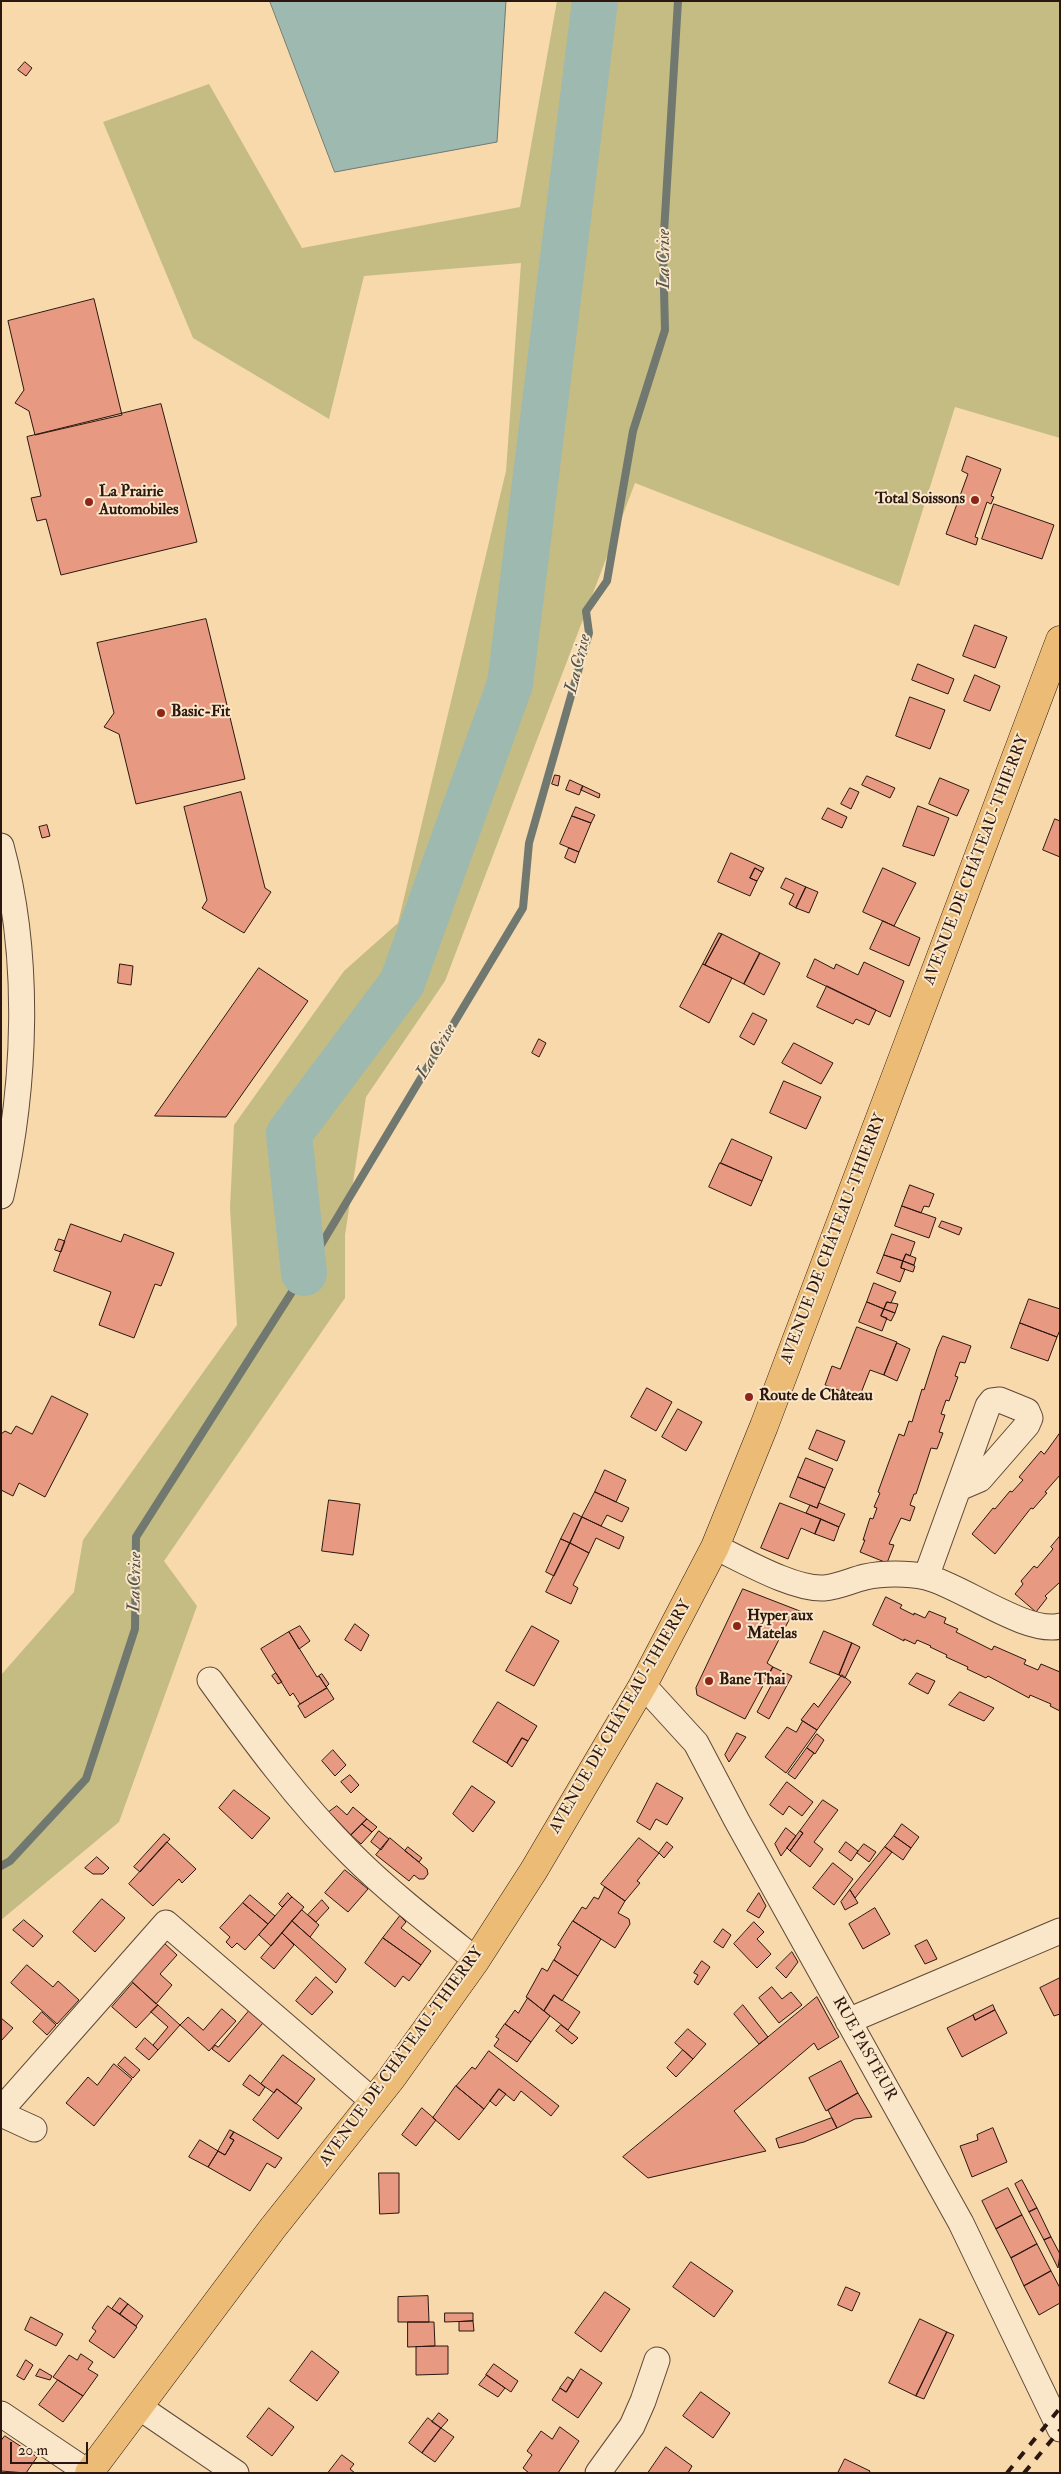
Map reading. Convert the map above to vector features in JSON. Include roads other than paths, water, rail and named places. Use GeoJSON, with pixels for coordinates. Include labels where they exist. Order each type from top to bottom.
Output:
{"type":"FeatureCollection","features":[{"type":"Feature","properties":{"kind":"main road","name":"AVENUE DE CHÂTEAU-THIERRY"},"geometry":{"type":"LineString","coordinates":[[89,2473],[272,2229],[374,2102],[476,1960],[534,1870],[643,1686],[715,1547],[764,1426],[1060,640]]}},
{"type":"Feature","properties":{"kind":"street"},"geometry":{"type":"LineString","coordinates":[[1,846],[9,882],[19,956],[21,1002],[17,1109],[1,1196]]}},
{"type":"Feature","properties":{"kind":"street"},"geometry":{"type":"LineString","coordinates":[[926,1577],[959,1488]]}},
{"type":"Feature","properties":{"kind":"street"},"geometry":{"type":"LineString","coordinates":[[715,1547],[758,1568],[802,1585],[824,1588],[866,1577],[887,1575],[926,1577],[1028,1622],[1053,1628],[1060,1626]]}},
{"type":"Feature","properties":{"kind":"street"},"geometry":{"type":"LineString","coordinates":[[210,1680],[269,1763],[351,1854],[414,1911],[476,1960]]}},
{"type":"Feature","properties":{"kind":"street","name":"RUE PASTEUR"},"geometry":{"type":"LineString","coordinates":[[643,1686],[696,1742],[736,1822],[961,2223],[1060,2428]]}},
{"type":"Feature","properties":{"kind":"street"},"geometry":{"type":"LineString","coordinates":[[1,2110],[166,1923],[374,2102]]}},
{"type":"Feature","properties":{"kind":"street"},"geometry":{"type":"LineString","coordinates":[[848,2021],[1060,1931]]}},
{"type":"Feature","properties":{"kind":"street"},"geometry":{"type":"LineString","coordinates":[[1,2114],[34,2129]]}},
{"type":"Feature","properties":{"kind":"street"},"geometry":{"type":"LineString","coordinates":[[598,2473],[632,2426],[657,2360]]}},
{"type":"Feature","properties":{"kind":"street"},"geometry":{"type":"LineString","coordinates":[[139,2408],[236,2473]]}},
{"type":"Feature","properties":{"kind":"street","name":"AVENUE DE CHÂTEAU-THIERRY"},"geometry":{"type":"LineString","coordinates":[[1,2414],[89,2473]]}},
{"type":"Feature","properties":{"kind":"water"},"geometry":{"type":"Polygon","coordinates":[[[270,1],[506,1],[497,142],[335,172],[270,1]]]}},
{"type":"Feature","properties":{"kind":"waterway","name":"La Crise"},"geometry":{"type":"LineString","coordinates":[[304,1273],[289,1134],[402,983],[510,684],[595,1]]}},
{"type":"Feature","properties":{"kind":"waterway","name":"La Crise"},"geometry":{"type":"LineString","coordinates":[[1,1866],[10,1861],[86,1779],[135,1629],[136,1537],[304,1273],[523,908],[529,843],[589,633],[586,611],[607,581],[633,431],[665,330],[663,249],[678,1]]}},
{"type":"Feature","properties":{"kind":"railway"},"geometry":{"type":"LineString","coordinates":[[1007,2473],[1060,2408]]}},
{"type":"Feature","properties":{"kind":"railway"},"geometry":{"type":"LineString","coordinates":[[1024,2473],[1060,2430]]}},
{"type":"Feature","properties":{"kind":"place","name":"Total Soissons"},"geometry":{"type":"Point","coordinates":[975,500]}},
{"type":"Feature","properties":{"kind":"place","name":"La Prairie Automobiles"},"geometry":{"type":"Point","coordinates":[89,502]}},
{"type":"Feature","properties":{"kind":"place","name":"Basic-Fit"},"geometry":{"type":"Point","coordinates":[161,713]}},
{"type":"Feature","properties":{"kind":"place","name":"Route de Château"},"geometry":{"type":"Point","coordinates":[749,1397]}},
{"type":"Feature","properties":{"kind":"place","name":"Hyper aux Matelas"},"geometry":{"type":"Point","coordinates":[737,1626]}},
{"type":"Feature","properties":{"kind":"place","name":"Bane Thai"},"geometry":{"type":"Point","coordinates":[709,1681]}}]}
